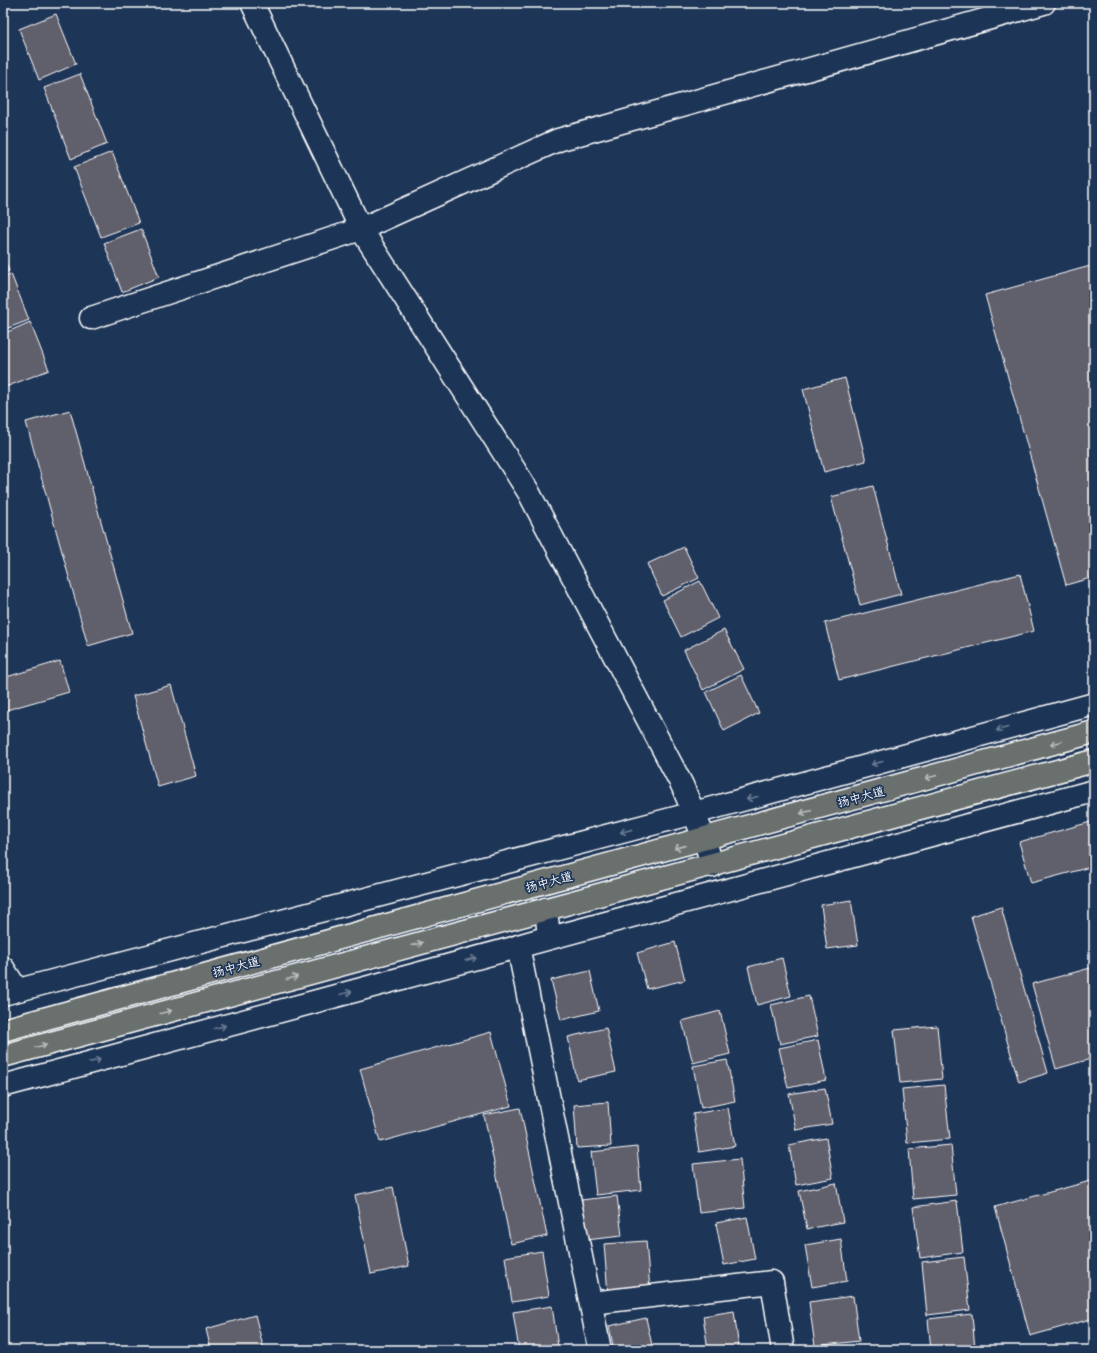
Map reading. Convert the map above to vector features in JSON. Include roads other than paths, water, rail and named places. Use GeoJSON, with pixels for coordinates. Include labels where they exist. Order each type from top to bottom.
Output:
{"type":"FeatureCollection","features":[{"type":"Feature","properties":{"kind":"main road","name":"扬中大道"},"geometry":{"type":"LineString","coordinates":[[3,1030],[705,840],[1094,732]]}},
{"type":"Feature","properties":{"kind":"main road","name":"扬中大道"},"geometry":{"type":"LineString","coordinates":[[3,1056],[546,909],[712,866],[1094,761]]}},
{"type":"Feature","properties":{"kind":"street"},"geometry":{"type":"LineString","coordinates":[[252,3],[361,229],[528,491],[682,785],[705,840],[712,866]]}},
{"type":"Feature","properties":{"kind":"street"},"geometry":{"type":"LineString","coordinates":[[91,318],[361,229],[558,140],[1044,3]]}},
{"type":"Feature","properties":{"kind":"street"},"geometry":{"type":"LineString","coordinates":[[3,968],[10,992],[694,813],[1094,704]]}},
{"type":"Feature","properties":{"kind":"street"},"geometry":{"type":"LineString","coordinates":[[3,1086],[1094,791]]}},
{"type":"Feature","properties":{"kind":"street"},"geometry":{"type":"LineString","coordinates":[[518,946],[549,937],[546,909]]}},
{"type":"Feature","properties":{"kind":"street"},"geometry":{"type":"LineString","coordinates":[[518,946],[600,1350]]}},
{"type":"Feature","properties":{"kind":"street"},"geometry":{"type":"LineString","coordinates":[[591,1303],[772,1282],[783,1350]]}}]}
